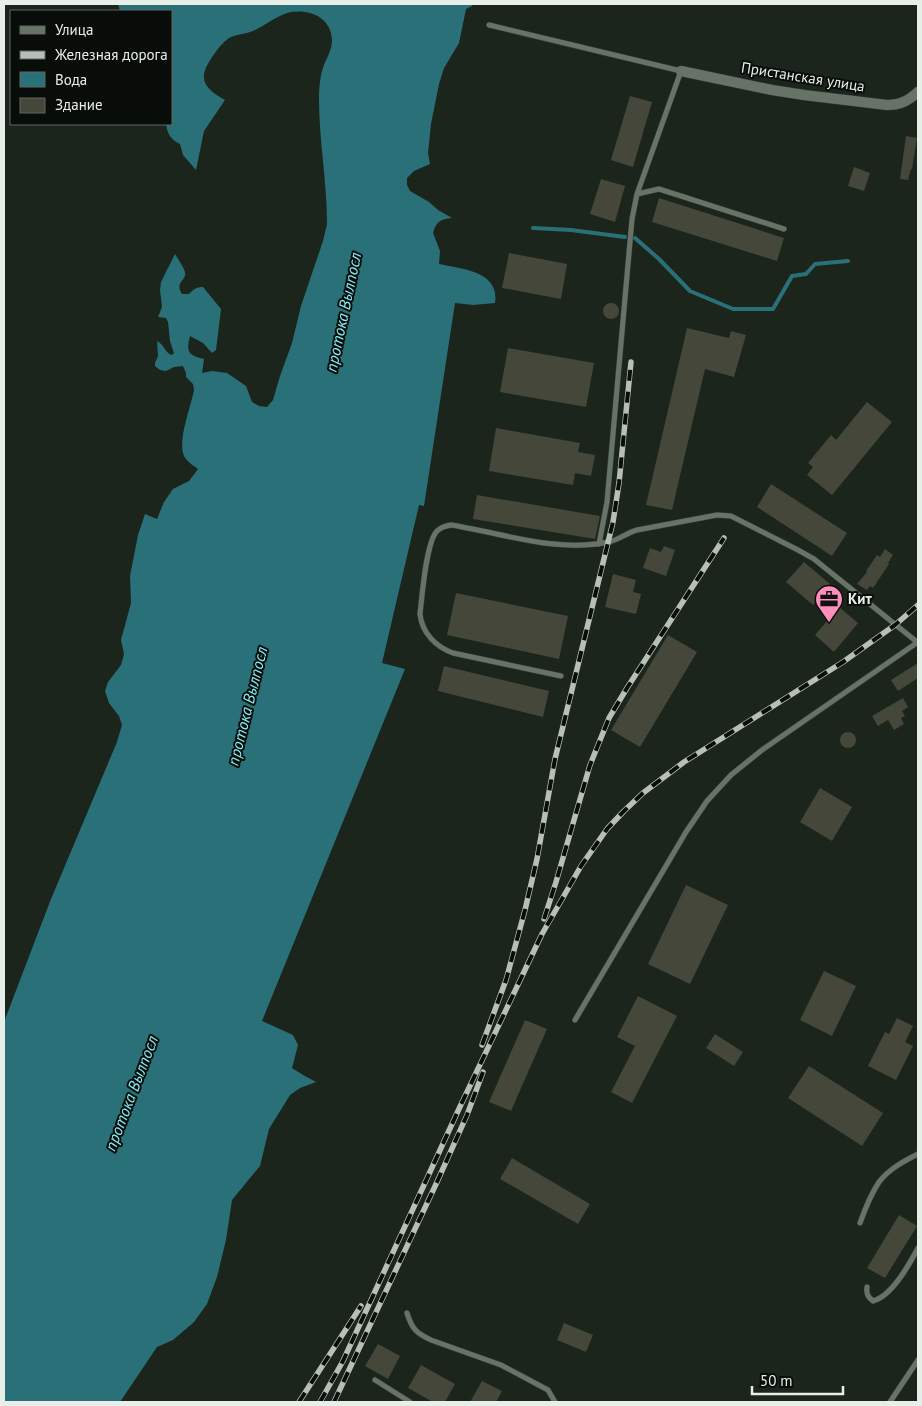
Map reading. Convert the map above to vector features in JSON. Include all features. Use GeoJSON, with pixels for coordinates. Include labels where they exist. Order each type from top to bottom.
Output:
{"type":"FeatureCollection","features":[{"type":"Feature","properties":{"kind":"street","name":"Пристанская улица"},"geometry":{"type":"LineString","coordinates":[[680,71],[796,94],[887,104],[906,102],[918,92]]}},
{"type":"Feature","properties":{"kind":"lane"},"geometry":{"type":"LineString","coordinates":[[489,25],[680,71],[638,194],[632,219],[607,502],[599,544]]}},
{"type":"Feature","properties":{"kind":"lane"},"geometry":{"type":"LineString","coordinates":[[638,194],[659,189],[784,229]]}},
{"type":"Feature","properties":{"kind":"lane"},"geometry":{"type":"LineString","coordinates":[[561,676],[453,653],[445,650],[431,638],[420,622],[420,614],[431,541],[435,532],[442,527],[451,525],[546,543],[574,546],[599,544],[616,540],[637,530],[717,515],[731,516],[814,559],[918,642],[762,750],[731,775],[707,801],[686,832],[575,1020]]}},
{"type":"Feature","properties":{"kind":"lane"},"geometry":{"type":"LineString","coordinates":[[860,1223],[879,1183],[889,1172],[918,1154]]}},
{"type":"Feature","properties":{"kind":"lane"},"geometry":{"type":"LineString","coordinates":[[868,1288],[867,1292],[873,1301],[883,1296],[899,1278],[918,1248]]}},
{"type":"Feature","properties":{"kind":"lane"},"geometry":{"type":"LineString","coordinates":[[407,1313],[412,1327],[421,1335],[501,1364],[548,1390],[555,1402]]}},
{"type":"Feature","properties":{"kind":"lane"},"geometry":{"type":"LineString","coordinates":[[890,1402],[918,1360]]}},
{"type":"Feature","properties":{"kind":"lane"},"geometry":{"type":"LineString","coordinates":[[374,1380],[410,1402]]}},
{"type":"Feature","properties":{"kind":"water","name":"протока Вылпосл"},"geometry":{"type":"Polygon","coordinates":[[[118,4],[472,4],[472,6],[466,9],[459,43],[444,68],[439,84],[431,124],[428,153],[430,164],[414,171],[407,178],[407,185],[410,191],[452,218],[439,222],[433,233],[440,251],[439,264],[468,270],[486,278],[492,284],[495,292],[495,303],[473,305],[455,303],[424,506],[419,505],[382,663],[405,669],[262,1021],[293,1035],[298,1045],[292,1068],[316,1082],[300,1088],[290,1095],[269,1129],[260,1166],[232,1200],[226,1240],[217,1277],[207,1304],[194,1322],[173,1340],[157,1347],[120,1402],[4,1402],[4,1022],[51,899],[117,742],[122,725],[119,716],[109,703],[105,691],[108,682],[121,665],[124,654],[121,640],[131,603],[130,576],[138,535],[145,514],[157,519],[164,502],[173,489],[189,481],[198,469],[186,459],[182,445],[194,390],[193,384],[186,377],[183,366],[174,367],[166,371],[160,370],[155,366],[158,356],[157,341],[170,354],[174,353],[170,341],[168,322],[166,318],[158,317],[162,307],[161,282],[175,254],[185,272],[179,287],[182,294],[189,294],[199,287],[203,287],[221,309],[216,350],[212,353],[203,343],[190,336],[188,349],[191,354],[204,359],[202,373],[212,371],[227,373],[246,386],[252,402],[259,406],[267,407],[273,400],[292,343],[301,306],[327,224],[319,95],[322,73],[332,40],[331,32],[323,20],[310,13],[287,13],[253,31],[231,37],[220,46],[206,68],[204,80],[210,90],[225,100],[204,131],[196,170],[183,155],[180,144],[170,136],[166,125],[172,125],[172,10],[120,10],[118,4]]]}},
{"type":"Feature","properties":{"kind":"building"},"geometry":{"type":"Polygon","coordinates":[[[630,96],[652,102],[633,167],[611,160],[630,96]]]}},
{"type":"Feature","properties":{"kind":"building"},"geometry":{"type":"Polygon","coordinates":[[[906,136],[917,138],[912,169],[908,180],[900,179],[906,136]]]}},
{"type":"Feature","properties":{"kind":"building"},"geometry":{"type":"Polygon","coordinates":[[[854,167],[870,173],[864,191],[848,186],[854,167]]]}},
{"type":"Feature","properties":{"kind":"building"},"geometry":{"type":"Polygon","coordinates":[[[601,179],[625,186],[615,222],[590,214],[601,179]]]}},
{"type":"Feature","properties":{"kind":"building"},"geometry":{"type":"Polygon","coordinates":[[[659,198],[784,238],[777,261],[652,222],[659,198]]]}},
{"type":"Feature","properties":{"kind":"building"},"geometry":{"type":"Polygon","coordinates":[[[509,253],[567,264],[561,299],[502,288],[509,253]]]}},
{"type":"Feature","properties":{"kind":"building"},"geometry":{"type":"Polygon","coordinates":[[[611,303],[617,305],[619,311],[617,317],[611,319],[605,317],[603,311],[605,305],[611,303]]]}},
{"type":"Feature","properties":{"kind":"building"},"geometry":{"type":"Polygon","coordinates":[[[687,328],[729,338],[731,331],[746,335],[734,377],[705,369],[672,510],[646,505],[687,328]]]}},
{"type":"Feature","properties":{"kind":"building"},"geometry":{"type":"Polygon","coordinates":[[[508,348],[594,363],[586,407],[500,392],[508,348]]]}},
{"type":"Feature","properties":{"kind":"building"},"geometry":{"type":"Polygon","coordinates":[[[867,402],[892,422],[832,495],[807,475],[813,467],[808,463],[831,435],[836,440],[867,402]]]}},
{"type":"Feature","properties":{"kind":"building"},"geometry":{"type":"Polygon","coordinates":[[[496,428],[580,443],[578,452],[595,455],[591,476],[575,473],[573,485],[489,471],[496,428]]]}},
{"type":"Feature","properties":{"kind":"building"},"geometry":{"type":"Polygon","coordinates":[[[771,484],[847,533],[832,556],[757,507],[771,484]]]}},
{"type":"Feature","properties":{"kind":"building"},"geometry":{"type":"Polygon","coordinates":[[[477,495],[600,516],[595,539],[473,519],[477,495]]]}},
{"type":"Feature","properties":{"kind":"building"},"geometry":{"type":"Polygon","coordinates":[[[664,546],[675,550],[666,576],[643,568],[650,548],[661,552],[664,546]]]}},
{"type":"Feature","properties":{"kind":"building"},"geometry":{"type":"Polygon","coordinates":[[[885,549],[893,555],[873,588],[870,586],[867,590],[857,584],[877,555],[880,557],[885,549]]]}},
{"type":"Feature","properties":{"kind":"building"},"geometry":{"type":"Polygon","coordinates":[[[804,562],[830,584],[813,605],[786,582],[804,562]]]}},
{"type":"Feature","properties":{"kind":"building"},"geometry":{"type":"Polygon","coordinates":[[[613,574],[636,580],[633,592],[641,594],[636,614],[605,607],[613,574]]]}},
{"type":"Feature","properties":{"kind":"building"},"geometry":{"type":"Polygon","coordinates":[[[456,593],[568,616],[559,659],[447,635],[456,593]]]}},
{"type":"Feature","properties":{"kind":"building"},"geometry":{"type":"Polygon","coordinates":[[[839,607],[858,623],[834,652],[815,635],[839,607]]]}},
{"type":"Feature","properties":{"kind":"building"},"geometry":{"type":"Polygon","coordinates":[[[668,635],[697,652],[640,747],[611,730],[668,635]]]}},
{"type":"Feature","properties":{"kind":"building"},"geometry":{"type":"Polygon","coordinates":[[[918,663],[918,678],[898,691],[891,680],[918,663]]]}},
{"type":"Feature","properties":{"kind":"building"},"geometry":{"type":"Polygon","coordinates":[[[444,666],[549,691],[543,717],[438,691],[444,666]]]}},
{"type":"Feature","properties":{"kind":"building"},"geometry":{"type":"Polygon","coordinates":[[[903,698],[908,707],[902,711],[905,716],[901,718],[904,724],[894,730],[888,720],[878,726],[872,716],[903,698]]]}},
{"type":"Feature","properties":{"kind":"building"},"geometry":{"type":"Polygon","coordinates":[[[848,732],[854,734],[856,740],[854,746],[848,748],[842,746],[840,740],[842,734],[848,732]]]}},
{"type":"Feature","properties":{"kind":"building"},"geometry":{"type":"Polygon","coordinates":[[[820,788],[852,807],[832,841],[800,822],[820,788]]]}},
{"type":"Feature","properties":{"kind":"building"},"geometry":{"type":"Polygon","coordinates":[[[686,885],[728,905],[690,984],[648,964],[686,885]]]}},
{"type":"Feature","properties":{"kind":"building"},"geometry":{"type":"Polygon","coordinates":[[[824,971],[856,986],[832,1036],[800,1020],[824,971]]]}},
{"type":"Feature","properties":{"kind":"building"},"geometry":{"type":"Polygon","coordinates":[[[638,996],[677,1016],[632,1103],[611,1092],[635,1046],[617,1037],[638,996]]]}},
{"type":"Feature","properties":{"kind":"building"},"geometry":{"type":"Polygon","coordinates":[[[897,1018],[913,1026],[905,1042],[913,1046],[896,1080],[868,1066],[885,1032],[889,1034],[897,1018]]]}},
{"type":"Feature","properties":{"kind":"building"},"geometry":{"type":"Polygon","coordinates":[[[525,1020],[547,1029],[511,1111],[489,1102],[525,1020]]]}},
{"type":"Feature","properties":{"kind":"building"},"geometry":{"type":"Polygon","coordinates":[[[715,1034],[743,1052],[734,1066],[706,1048],[715,1034]]]}},
{"type":"Feature","properties":{"kind":"building"},"geometry":{"type":"Polygon","coordinates":[[[809,1066],[883,1113],[862,1146],[788,1098],[809,1066]]]}},
{"type":"Feature","properties":{"kind":"building"},"geometry":{"type":"Polygon","coordinates":[[[512,1158],[590,1204],[578,1224],[500,1179],[512,1158]]]}},
{"type":"Feature","properties":{"kind":"building"},"geometry":{"type":"Polygon","coordinates":[[[899,1215],[917,1226],[885,1278],[867,1268],[899,1215]]]}},
{"type":"Feature","properties":{"kind":"building"},"geometry":{"type":"Polygon","coordinates":[[[564,1323],[593,1335],[586,1352],[557,1340],[564,1323]]]}},
{"type":"Feature","properties":{"kind":"building"},"geometry":{"type":"Polygon","coordinates":[[[378,1344],[400,1356],[388,1379],[365,1366],[378,1344]]]}},
{"type":"Feature","properties":{"kind":"building"},"geometry":{"type":"Polygon","coordinates":[[[421,1365],[455,1384],[445,1402],[433,1402],[408,1388],[421,1365]]]}},
{"type":"Feature","properties":{"kind":"building"},"geometry":{"type":"Polygon","coordinates":[[[482,1381],[502,1391],[496,1402],[470,1402],[482,1381]]]}},
{"type":"Feature","properties":{"kind":"waterway"},"geometry":{"type":"LineString","coordinates":[[533,228],[571,230],[625,237]]}},
{"type":"Feature","properties":{"kind":"waterway"},"geometry":{"type":"LineString","coordinates":[[635,238],[659,259],[690,291],[733,309],[773,309],[792,276],[806,274],[815,264],[848,261]]}},
{"type":"Feature","properties":{"kind":"railway"},"geometry":{"type":"LineString","coordinates":[[482,1045],[506,980],[525,910],[537,859],[555,759],[613,522],[619,483],[631,362]]}},
{"type":"Feature","properties":{"kind":"railway"},"geometry":{"type":"LineString","coordinates":[[544,919],[590,765],[609,718],[724,538]]}},
{"type":"Feature","properties":{"kind":"railway"},"geometry":{"type":"LineString","coordinates":[[320,1402],[343,1361],[542,934],[581,866],[607,829],[643,793],[684,762],[843,662],[895,625],[918,605]]}},
{"type":"Feature","properties":{"kind":"railway"},"geometry":{"type":"LineString","coordinates":[[334,1402],[437,1182],[467,1115],[483,1072]]}},
{"type":"Feature","properties":{"kind":"railway"},"geometry":{"type":"LineString","coordinates":[[299,1402],[361,1306]]}},
{"type":"Feature","properties":{"kind":"place","name":"Кит"},"geometry":{"type":"Point","coordinates":[829,623]}}]}
